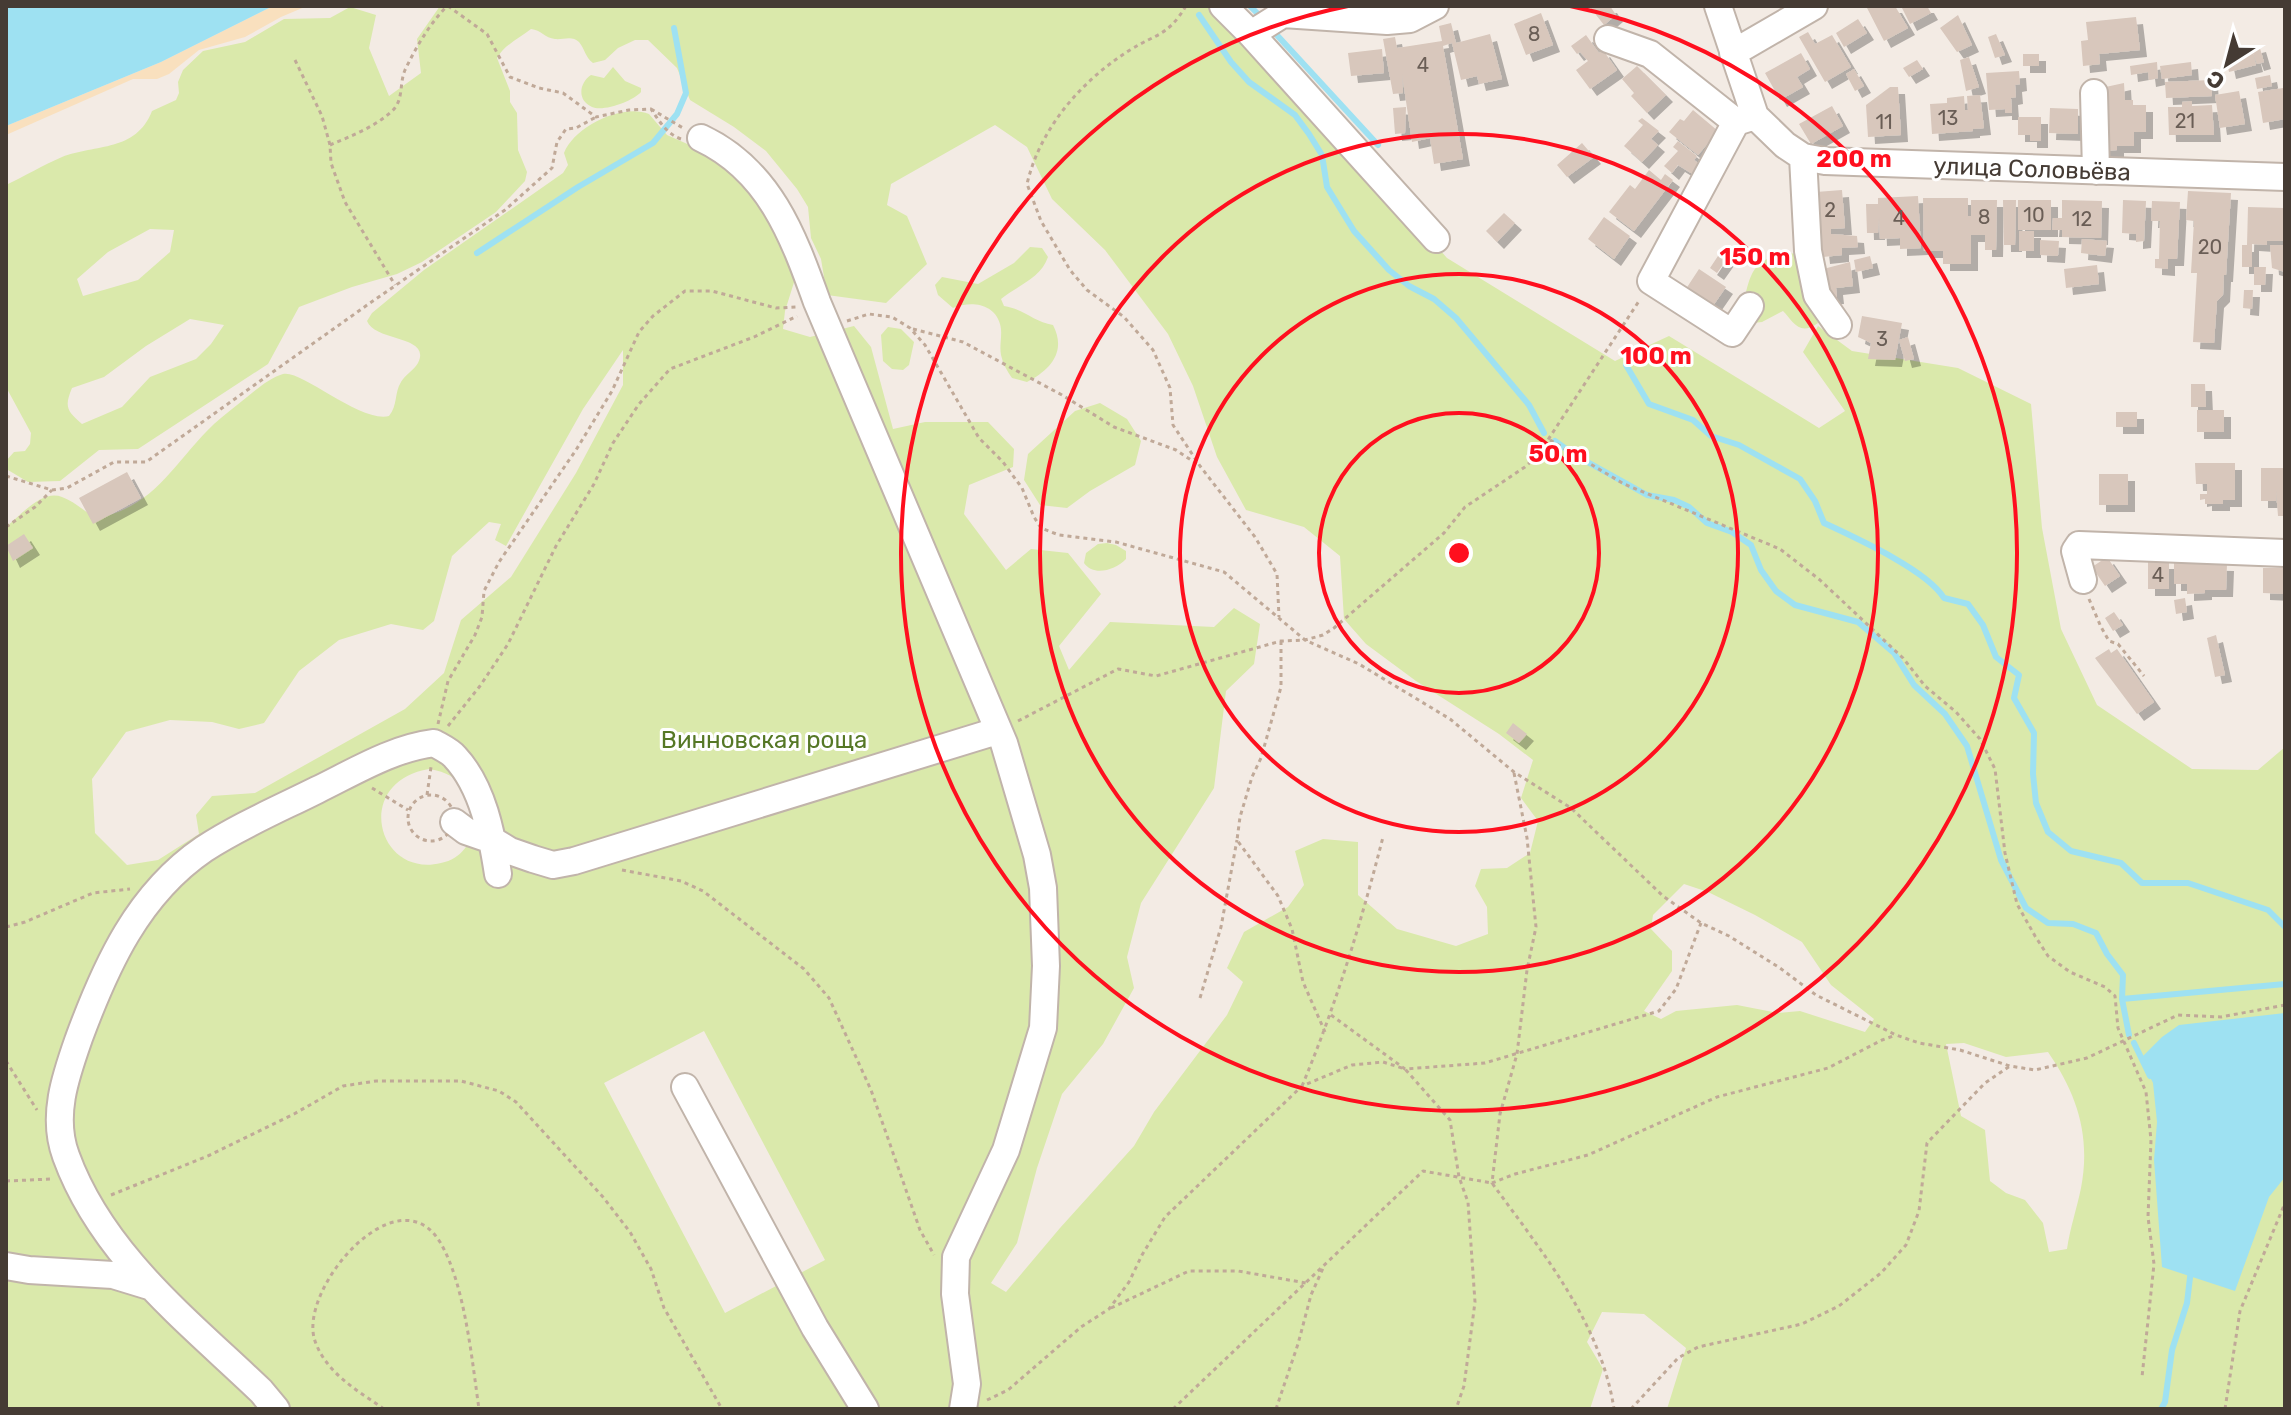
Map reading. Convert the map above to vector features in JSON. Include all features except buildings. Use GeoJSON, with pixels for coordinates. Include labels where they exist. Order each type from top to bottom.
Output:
{"type":"FeatureCollection","features":[{"type":"Feature","properties":{"kind":"street"},"geometry":{"type":"LineString","coordinates":[[1223,6],[1436,239]]}},
{"type":"Feature","properties":{"kind":"street"},"geometry":{"type":"LineString","coordinates":[[1718,6],[1733,53],[1746,119],[1651,281],[1732,333],[1750,306]]}},
{"type":"Feature","properties":{"kind":"street"},"geometry":{"type":"LineString","coordinates":[[1733,53],[1814,6]]}},
{"type":"Feature","properties":{"kind":"street"},"geometry":{"type":"LineString","coordinates":[[1251,34],[1287,10],[1387,21],[1410,19],[1424,8]]}},
{"type":"Feature","properties":{"kind":"street"},"geometry":{"type":"LineString","coordinates":[[1608,39],[1650,54],[1803,157],[1808,251],[1817,295],[1838,325]]}},
{"type":"Feature","properties":{"kind":"street"},"geometry":{"type":"LineString","coordinates":[[2094,93],[2096,171]]}},
{"type":"Feature","properties":{"kind":"street"},"geometry":{"type":"LineString","coordinates":[[701,138],[738,160],[767,191],[797,248],[1004,743],[1037,855],[1043,888],[1046,966],[1043,1028],[1006,1150],[956,1257],[955,1294],[971,1407]]}},
{"type":"Feature","properties":{"kind":"street","name":"улица Соловьёва"},"geometry":{"type":"LineString","coordinates":[[1803,157],[1825,161],[2285,177]]}},
{"type":"Feature","properties":{"kind":"street"},"geometry":{"type":"LineString","coordinates":[[2083,580],[2075,551],[2079,545],[2285,553]]}},
{"type":"Feature","properties":{"kind":"street"},"geometry":{"type":"LineString","coordinates":[[454,822],[466,831],[492,840],[510,851],[553,865],[997,731]]}},
{"type":"Feature","properties":{"kind":"street"},"geometry":{"type":"LineString","coordinates":[[276,1409],[261,1391],[149,1286],[104,1228],[65,1154],[60,1107],[67,1072],[91,1005],[131,923],[172,875],[204,849],[361,768],[415,745],[434,743],[454,756],[466,774],[481,802],[498,874]]}},
{"type":"Feature","properties":{"kind":"street"},"geometry":{"type":"LineString","coordinates":[[685,1087],[815,1328],[865,1409]]}},
{"type":"Feature","properties":{"kind":"street"},"geometry":{"type":"LineString","coordinates":[[6,1266],[113,1275],[149,1286]]}},
{"type":"Feature","properties":{"kind":"path"},"geometry":{"type":"LineString","coordinates":[[330,145],[358,133],[393,110],[401,96],[406,69],[423,37],[447,6],[487,34],[510,77],[563,93],[596,117]]}},
{"type":"Feature","properties":{"kind":"path"},"geometry":{"type":"LineString","coordinates":[[1186,6],[1165,33],[1131,50],[1082,86],[1051,129],[1027,184],[1041,221],[1070,270],[1087,290],[1124,317],[1153,350],[1170,388],[1173,425],[1200,466],[1255,537],[1277,574],[1279,617]]}},
{"type":"Feature","properties":{"kind":"path"},"geometry":{"type":"LineString","coordinates":[[295,60],[322,116],[330,145],[331,163],[345,202],[395,285]]}},
{"type":"Feature","properties":{"kind":"path"},"geometry":{"type":"LineString","coordinates":[[6,476],[52,490],[67,488],[114,462],[146,462],[505,210],[552,168],[557,142],[566,129],[576,128],[596,117],[651,109],[696,132],[701,138],[692,143],[674,136],[651,109]]}},
{"type":"Feature","properties":{"kind":"path"},"geometry":{"type":"LineString","coordinates":[[997,731],[1118,669],[1156,676],[1281,641],[1305,640],[1334,628],[1444,533],[1465,507],[1525,467],[1550,440],[1651,281]]}},
{"type":"Feature","properties":{"kind":"path"},"geometry":{"type":"LineString","coordinates":[[434,743],[448,681],[482,617],[484,591],[499,562],[576,450],[612,391],[639,332],[685,291],[712,291],[776,308],[823,316],[869,314],[892,317],[910,328],[925,345],[979,438],[1003,462],[1022,488],[1041,528],[1059,535],[1116,542],[1224,572],[1305,640],[1359,664],[1450,719],[1514,772],[1571,808],[1663,896],[1701,923],[1729,936],[1816,995],[1896,1035],[2035,1070],[2087,1058],[2178,1015],[2221,1017],[2285,1005]]}},
{"type":"Feature","properties":{"kind":"path"},"geometry":{"type":"LineString","coordinates":[[434,743],[480,686],[508,644],[556,546],[594,484],[613,443],[639,404],[670,369],[754,337],[823,316]]}},
{"type":"Feature","properties":{"kind":"path"},"geometry":{"type":"LineString","coordinates":[[910,328],[963,342],[1114,427],[1176,450],[1200,466]]}},
{"type":"Feature","properties":{"kind":"path"},"geometry":{"type":"LineString","coordinates":[[1550,440],[1624,484],[1780,549],[1820,580],[1903,658],[1925,686],[1956,712],[1980,739],[1995,769],[2005,853],[2017,904],[2048,956],[2070,972],[2105,987],[2115,996],[2118,1028],[2146,1092],[2151,1140],[2148,1217],[2154,1264],[2142,1377]]}},
{"type":"Feature","properties":{"kind":"path"},"geometry":{"type":"LineString","coordinates":[[6,527],[35,507],[52,490]]}},
{"type":"Feature","properties":{"kind":"path"},"geometry":{"type":"LineString","coordinates":[[2083,580],[2109,641],[2118,644],[2144,676]]}},
{"type":"Feature","properties":{"kind":"path"},"geometry":{"type":"LineString","coordinates":[[1200,998],[1221,927],[1240,817],[1281,687],[1281,641]]}},
{"type":"Feature","properties":{"kind":"path"},"geometry":{"type":"LineString","coordinates":[[1514,772],[1527,838],[1536,927],[1527,970],[1517,1054],[1500,1114],[1492,1183],[1580,1310],[1609,1379],[1614,1409]]}},
{"type":"Feature","properties":{"kind":"path"},"geometry":{"type":"LineString","coordinates":[[427,795],[429,782]]}},
{"type":"Feature","properties":{"kind":"path"},"geometry":{"type":"LineString","coordinates":[[395,802],[408,810]]}},
{"type":"Feature","properties":{"kind":"path"},"geometry":{"type":"LineString","coordinates":[[1302,1086],[1325,1032],[1359,931],[1383,837]]}},
{"type":"Feature","properties":{"kind":"path"},"geometry":{"type":"LineString","coordinates":[[1237,840],[1278,896],[1292,929],[1303,982],[1325,1032]]}},
{"type":"Feature","properties":{"kind":"path"},"geometry":{"type":"LineString","coordinates":[[620,870],[681,881],[703,891],[804,969],[829,998],[871,1090],[920,1230]]}},
{"type":"Feature","properties":{"kind":"path"},"geometry":{"type":"LineString","coordinates":[[6,927],[93,893],[142,887],[172,875]]}},
{"type":"Feature","properties":{"kind":"path"},"geometry":{"type":"LineString","coordinates":[[1109,1309],[1129,1282],[1165,1217],[1302,1086],[1352,1065],[1383,1062],[1405,1069],[1485,1063],[1659,1011],[1676,989],[1701,923]]}},
{"type":"Feature","properties":{"kind":"path"},"geometry":{"type":"LineString","coordinates":[[1331,1015],[1405,1069],[1450,1120],[1459,1177],[1468,1202],[1475,1302],[1464,1386],[1456,1409]]}},
{"type":"Feature","properties":{"kind":"path"},"geometry":{"type":"LineString","coordinates":[[1173,1409],[1423,1171],[1492,1183],[1588,1155],[1717,1097],[1828,1068],[1896,1035]]}},
{"type":"Feature","properties":{"kind":"path"},"geometry":{"type":"LineString","coordinates":[[6,1061],[40,1114]]}},
{"type":"Feature","properties":{"kind":"path"},"geometry":{"type":"LineString","coordinates":[[1631,1409],[1678,1358],[1688,1352],[1698,1347],[1802,1324],[1839,1306],[1881,1273],[1906,1245],[1919,1211],[1927,1143],[1975,1093],[2010,1066]]}},
{"type":"Feature","properties":{"kind":"path"},"geometry":{"type":"LineString","coordinates":[[88,1202],[210,1155],[343,1086],[376,1081],[461,1081],[499,1091],[516,1102],[603,1197],[630,1232],[651,1269],[664,1308],[722,1409]]}},
{"type":"Feature","properties":{"kind":"path"},"geometry":{"type":"LineString","coordinates":[[6,1181],[76,1178]]}},
{"type":"Feature","properties":{"kind":"path"},"geometry":{"type":"LineString","coordinates":[[2225,1409],[2240,1311],[2285,1203]]}},
{"type":"Feature","properties":{"kind":"path"},"geometry":{"type":"LineString","coordinates":[[384,1409],[350,1386],[326,1362],[314,1340],[313,1316],[329,1281],[347,1253],[383,1224],[403,1221],[428,1228],[440,1242],[454,1273],[479,1409]]}},
{"type":"Feature","properties":{"kind":"path"},"geometry":{"type":"LineString","coordinates":[[1276,1409],[1311,1295],[1326,1263]]}},
{"type":"Feature","properties":{"kind":"path"},"geometry":{"type":"LineString","coordinates":[[971,1407],[1008,1390],[1081,1327],[1109,1309],[1189,1271],[1238,1271],[1306,1283]]}},
{"type":"Feature","properties":{"kind":"green space","name":"Винновская роща"},"geometry":{"type":"Polygon","coordinates":[[[440,6],[1223,6],[1447,258],[1615,361],[1669,336],[1819,428],[1845,411],[1803,352],[1818,326],[1852,351],[1958,368],[2031,404],[2042,528],[2061,629],[2097,705],[2192,769],[2258,770],[2285,747],[2285,1409],[1667,1409],[1686,1348],[1644,1314],[1602,1312],[1587,1342],[1603,1369],[1590,1409],[6,1409],[6,527],[32,505],[47,497],[66,499],[96,518],[134,504],[162,482],[218,421],[264,384],[283,374],[303,379],[363,412],[389,416],[399,386],[418,363],[420,354],[410,343],[372,328],[367,321],[372,313],[424,270],[563,173],[568,165],[564,153],[569,143],[588,126],[613,115],[638,111],[649,114],[667,135],[710,154],[759,197],[796,276],[783,329],[810,337],[854,326],[871,347],[893,429],[925,422],[988,422],[1014,449],[1013,467],[969,485],[964,514],[1006,570],[1031,549],[1068,553],[1101,594],[1059,646],[1069,670],[1110,622],[1214,627],[1234,608],[1260,624],[1254,664],[1226,691],[1214,788],[1141,903],[1127,957],[1134,988],[1103,1044],[1062,1094],[1037,1168],[1017,1243],[991,1283],[1006,1292],[1134,1146],[1154,1112],[1227,1015],[1243,982],[1227,968],[1244,932],[1288,907],[1304,885],[1295,851],[1323,839],[1358,842],[1358,895],[1397,929],[1456,946],[1488,934],[1487,907],[1475,886],[1481,869],[1507,868],[1530,853],[1538,821],[1521,798],[1533,760],[1366,644],[1344,619],[1340,556],[1304,527],[1246,510],[1217,457],[1193,386],[1168,334],[1105,250],[1052,199],[1027,147],[995,125],[891,184],[887,205],[907,216],[927,264],[886,303],[827,295],[821,259],[811,238],[808,207],[797,189],[766,151],[690,100],[677,68],[648,40],[635,40],[618,48],[605,60],[593,63],[576,40],[552,38],[531,29],[508,45],[497,58],[510,91],[510,102],[517,113],[518,150],[527,172],[525,181],[496,212],[422,262],[397,274],[299,307],[268,364],[138,449],[99,450],[60,481],[28,482],[8,470],[6,461],[14,452],[25,451],[30,444],[31,433],[6,387],[6,185],[62,157],[114,144],[136,134],[152,111],[176,100],[183,70],[203,51],[245,42],[284,19],[330,18],[350,7],[376,15],[369,48],[389,96],[421,73],[417,39],[440,6]],[[150,229],[108,252],[77,279],[83,296],[138,280],[170,252],[174,230],[150,229]],[[190,319],[104,377],[72,388],[68,408],[82,424],[122,407],[150,377],[196,359],[224,325],[190,319]],[[623,350],[583,409],[506,546],[495,540],[501,524],[489,522],[452,556],[434,621],[423,630],[391,624],[339,640],[299,671],[264,723],[239,729],[212,722],[170,720],[126,732],[92,779],[95,833],[127,865],[158,860],[199,834],[196,815],[212,796],[255,793],[405,709],[444,673],[461,620],[511,577],[576,473],[623,385],[623,350]],[[429,769],[405,777],[389,791],[382,809],[382,827],[389,844],[401,857],[419,864],[441,863],[455,858],[465,849],[477,824],[457,781],[429,769]],[[1684,884],[1653,915],[1651,929],[1672,951],[1672,971],[1644,1011],[1661,1019],[1676,1011],[1737,1005],[1778,1013],[1800,1011],[1865,1032],[1874,1019],[1831,985],[1802,942],[1708,892],[1684,884]],[[704,1031],[604,1083],[725,1313],[825,1260],[704,1031]],[[1964,1043],[1946,1044],[1961,1116],[1985,1130],[1990,1181],[2006,1193],[2025,1200],[2043,1223],[2049,1252],[2067,1249],[2084,1169],[2083,1133],[2074,1100],[2048,1052],[2006,1057],[1964,1043]]]}},
{"type":"Feature","properties":{"kind":"green space"},"geometry":{"type":"Polygon","coordinates":[[[613,67],[625,81],[641,88],[641,92],[611,107],[597,108],[587,104],[581,91],[584,82],[591,75],[604,78],[613,67]]]}},
{"type":"Feature","properties":{"kind":"green space"},"geometry":{"type":"Polygon","coordinates":[[[1030,247],[1042,248],[1048,257],[1045,264],[1034,276],[1001,299],[1004,306],[1053,325],[1058,344],[1049,366],[1027,382],[1012,378],[1005,367],[1000,324],[993,312],[974,304],[953,308],[938,295],[935,285],[942,277],[978,284],[1014,263],[1030,247]]]}},
{"type":"Feature","properties":{"kind":"green space"},"geometry":{"type":"Polygon","coordinates":[[[1797,254],[1818,323],[1801,328],[1783,311],[1762,322],[1753,323],[1742,308],[1754,270],[1766,259],[1797,254]]]}},
{"type":"Feature","properties":{"kind":"green space"},"geometry":{"type":"Polygon","coordinates":[[[888,327],[901,329],[914,342],[909,365],[903,370],[892,369],[883,361],[881,335],[888,327]]]}},
{"type":"Feature","properties":{"kind":"green space"},"geometry":{"type":"Polygon","coordinates":[[[1100,403],[1127,419],[1141,441],[1135,465],[1067,508],[1040,505],[1024,480],[1028,454],[1075,411],[1100,403]]]}},
{"type":"Feature","properties":{"kind":"green space"},"geometry":{"type":"Polygon","coordinates":[[[1107,543],[1126,551],[1126,559],[1105,570],[1088,567],[1084,563],[1086,553],[1098,544],[1107,543]]]}},
{"type":"Feature","properties":{"kind":"sand"},"geometry":{"type":"Polygon","coordinates":[[[273,6],[307,6],[245,37],[199,50],[169,74],[157,79],[133,79],[6,135],[6,126],[161,62],[273,6]]]}},
{"type":"Feature","properties":{"kind":"water"},"geometry":{"type":"Polygon","coordinates":[[[6,6],[273,6],[161,62],[6,126],[6,6]]]}},
{"type":"Feature","properties":{"kind":"water"},"geometry":{"type":"Polygon","coordinates":[[[2285,1013],[2285,1177],[2269,1197],[2235,1291],[2162,1267],[2154,1160],[2157,1122],[2153,1083],[2141,1058],[2179,1025],[2285,1013]]]}},
{"type":"Feature","properties":{"kind":"waterway"},"geometry":{"type":"LineString","coordinates":[[1250,6],[1258,14]]}},
{"type":"Feature","properties":{"kind":"waterway"},"geometry":{"type":"LineString","coordinates":[[1199,15],[1231,62],[1249,82],[1295,115],[1309,134],[1322,155],[1327,187],[1354,231],[1389,270],[1409,286],[1434,299],[1456,318],[1529,405],[1544,433]]}},
{"type":"Feature","properties":{"kind":"waterway"},"geometry":{"type":"LineString","coordinates":[[477,253],[578,187],[653,143],[677,114],[686,93],[674,28]]}},
{"type":"Feature","properties":{"kind":"waterway"},"geometry":{"type":"LineString","coordinates":[[1275,33],[1378,145]]}},
{"type":"Feature","properties":{"kind":"waterway"},"geometry":{"type":"LineString","coordinates":[[1626,365],[1649,404],[1693,420],[1711,436],[1739,445],[1800,479],[1815,501],[1824,523],[1907,566],[1935,587],[1944,598],[1968,604],[1983,625],[1996,657],[2019,675],[2014,698],[2034,733],[2036,803],[2048,832],[2071,851],[2121,863],[2142,883],[2188,883],[2268,910],[2285,927]]}},
{"type":"Feature","properties":{"kind":"waterway"},"geometry":{"type":"LineString","coordinates":[[1555,441],[1647,495],[1674,500],[1689,507],[1707,523],[1732,532],[1751,545],[1761,570],[1776,591],[1795,605],[1858,622],[1894,653],[1914,685],[1945,714],[1967,746],[2001,860],[2026,908],[2048,923],[2073,924],[2096,933],[2123,975],[2122,999],[2129,1035]]}},
{"type":"Feature","properties":{"kind":"waterway"},"geometry":{"type":"LineString","coordinates":[[2122,999],[2285,984]]}},
{"type":"Feature","properties":{"kind":"waterway"},"geometry":{"type":"LineString","coordinates":[[2134,1043],[2150,1076]]}},
{"type":"Feature","properties":{"kind":"waterway"},"geometry":{"type":"LineString","coordinates":[[2161,1409],[2165,1402],[2172,1350],[2187,1303],[2191,1269]]}}]}
